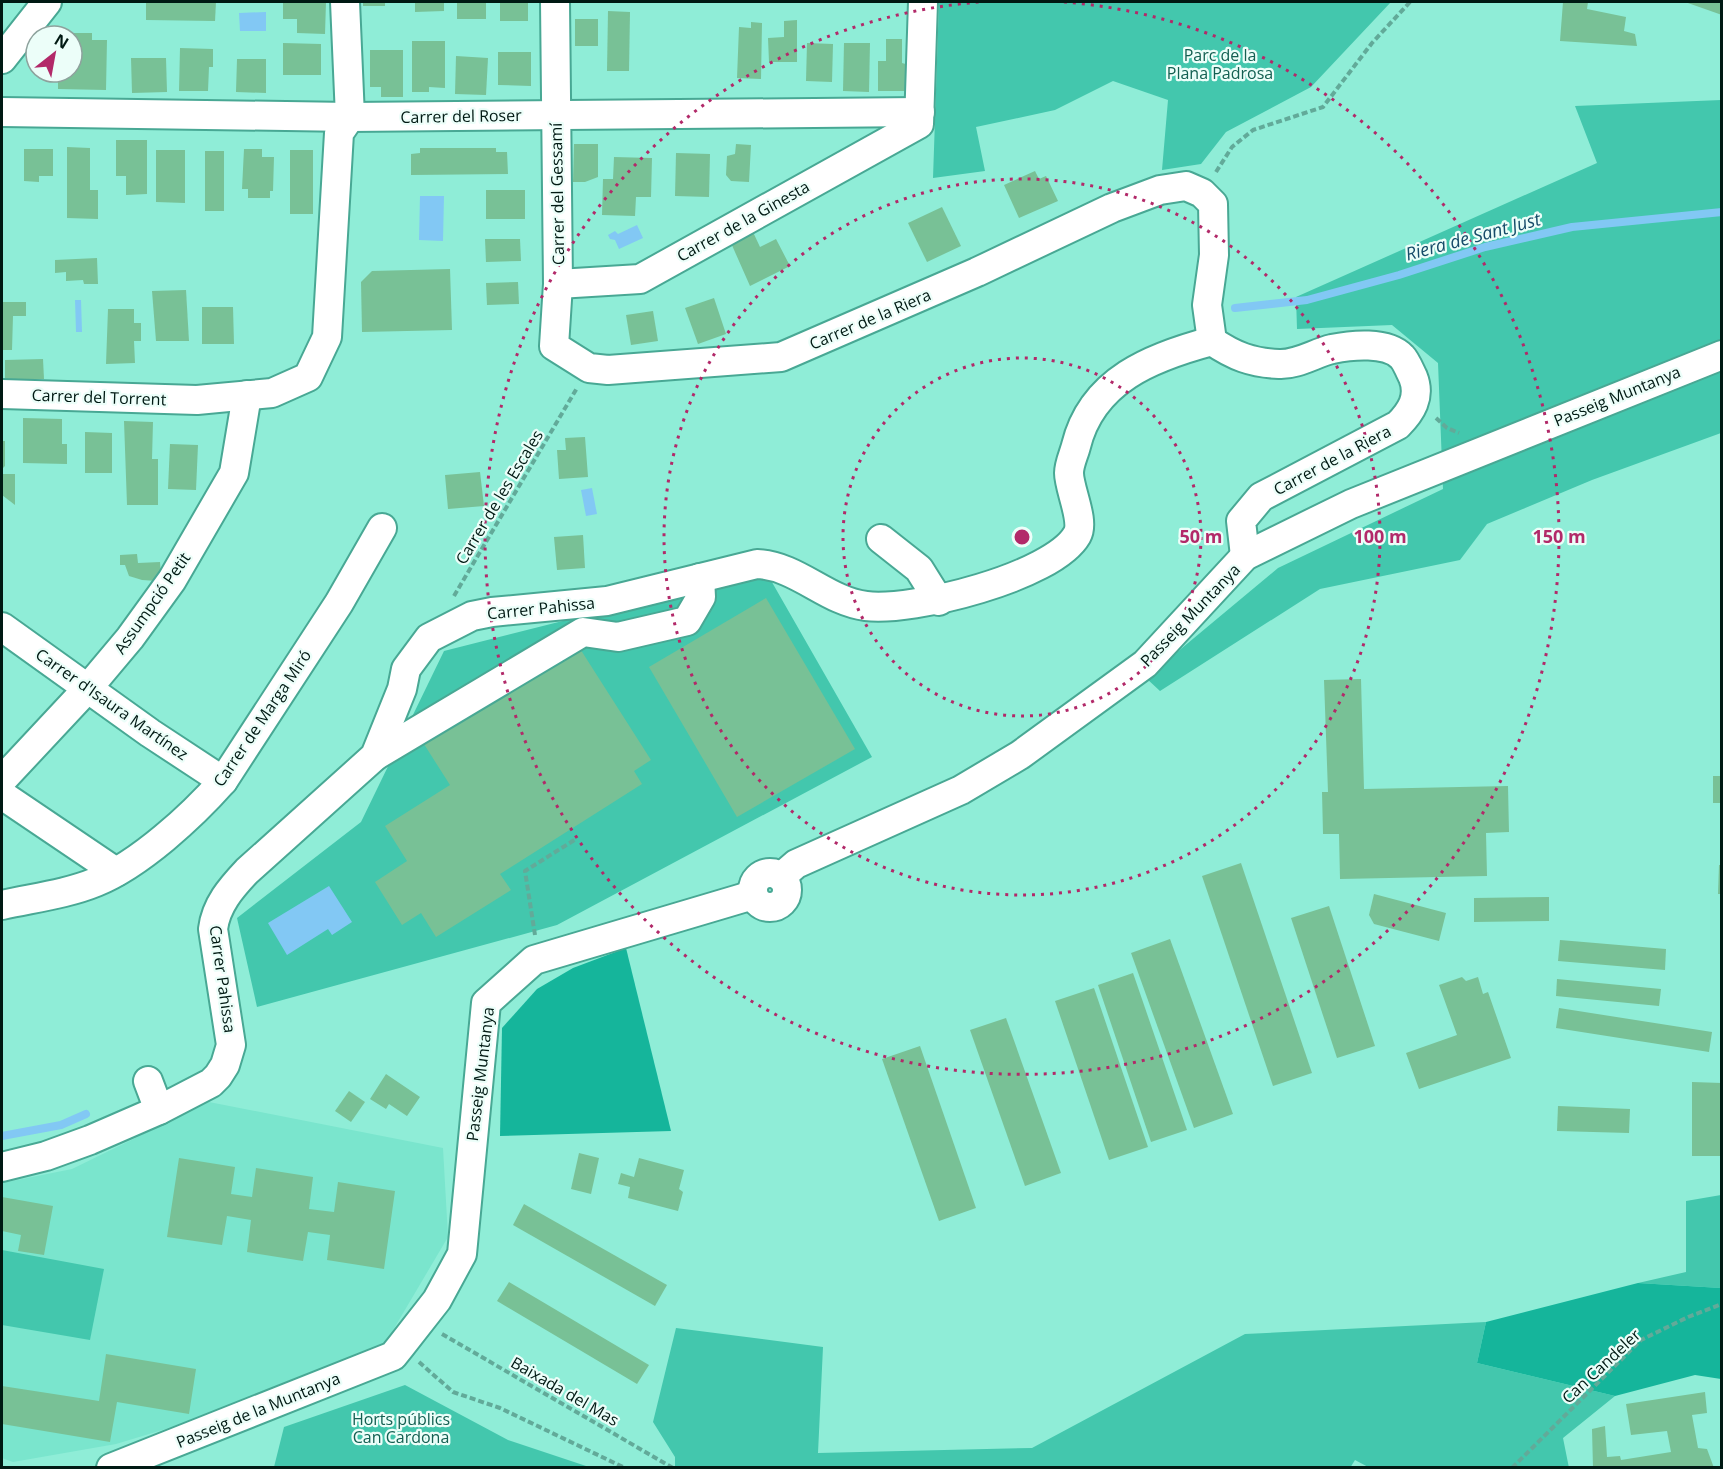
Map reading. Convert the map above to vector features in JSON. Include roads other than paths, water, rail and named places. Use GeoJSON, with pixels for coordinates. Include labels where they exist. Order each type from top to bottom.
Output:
{"type":"FeatureCollection","features":[{"type":"Feature","properties":{"kind":"street"},"geometry":{"type":"LineString","coordinates":[[2,59],[47,2]]}},
{"type":"Feature","properties":{"kind":"street"},"geometry":{"type":"LineString","coordinates":[[345,2],[350,117]]}},
{"type":"Feature","properties":{"kind":"street","name":"Carrer del Gessamí"},"geometry":{"type":"LineString","coordinates":[[555,2],[558,284],[554,346],[589,368]]}},
{"type":"Feature","properties":{"kind":"street"},"geometry":{"type":"LineString","coordinates":[[919,118],[923,2]]}},
{"type":"Feature","properties":{"kind":"street","name":"Carrer del Roser"},"geometry":{"type":"LineString","coordinates":[[2,112],[350,117],[556,115],[919,118]]}},
{"type":"Feature","properties":{"kind":"street","name":"Carrer del Torrent"},"geometry":{"type":"LineString","coordinates":[[2,394],[197,400],[272,393],[308,377],[327,337],[339,133],[350,117]]}},
{"type":"Feature","properties":{"kind":"street","name":"Carrer de la Ginesta"},"geometry":{"type":"LineString","coordinates":[[558,284],[640,279],[919,118]]}},
{"type":"Feature","properties":{"kind":"street","name":"Carrer de la Riera"},"geometry":{"type":"LineString","coordinates":[[589,368],[608,370],[781,357],[977,272],[1112,208],[1160,190],[1186,186],[1202,193],[1213,204],[1214,255],[1207,305],[1212,341],[1234,356],[1257,363],[1283,365],[1332,349],[1373,344],[1402,356],[1414,379],[1416,392],[1412,410],[1398,425],[1261,498],[1241,521],[1245,556]]}},
{"type":"Feature","properties":{"kind":"street","name":"Carrer Pahissa"},"geometry":{"type":"LineString","coordinates":[[2,1167],[46,1156],[159,1110],[211,1083],[229,1057],[231,1035],[213,929],[215,913],[247,871],[375,756],[402,689],[406,669],[429,638],[472,616],[608,601],[757,564],[772,565],[839,599],[867,606],[939,601],[1011,577],[1039,565],[1065,547],[1077,535],[1080,525],[1069,472],[1078,435],[1097,399],[1123,377],[1167,353],[1212,341]]}},
{"type":"Feature","properties":{"kind":"street","name":"Passeig Muntanya"},"geometry":{"type":"LineString","coordinates":[[401,1346],[438,1300],[462,1254],[486,1003],[534,960],[753,895],[763,906],[777,906],[785,898],[787,891],[782,877],[796,864],[961,790],[1020,755],[1144,664],[1245,556],[1351,504],[1722,355]]}},
{"type":"Feature","properties":{"kind":"street","name":"Assumpció Petit"},"geometry":{"type":"LineString","coordinates":[[2,780],[88,687],[130,638],[158,600],[212,515],[234,473],[247,395]]}},
{"type":"Feature","properties":{"kind":"street","name":"Carrer de Marga Miró"},"geometry":{"type":"LineString","coordinates":[[2,905],[96,882],[116,872],[166,836],[200,807],[223,781],[339,603],[382,528]]}},
{"type":"Feature","properties":{"kind":"street"},"geometry":{"type":"LineString","coordinates":[[880,539],[919,569],[939,601]]}},
{"type":"Feature","properties":{"kind":"street"},"geometry":{"type":"LineString","coordinates":[[375,756],[582,632],[618,637],[687,621],[701,597],[700,578]]}},
{"type":"Feature","properties":{"kind":"street","name":"Carrer d'Isaura Martínez"},"geometry":{"type":"LineString","coordinates":[[2,627],[150,733],[223,781]]}},
{"type":"Feature","properties":{"kind":"street"},"geometry":{"type":"LineString","coordinates":[[2,795],[116,872]]}},
{"type":"Feature","properties":{"kind":"street"},"geometry":{"type":"LineString","coordinates":[[148,1081],[159,1110]]}},
{"type":"Feature","properties":{"kind":"street","name":"Passeig de la Muntanya"},"geometry":{"type":"LineString","coordinates":[[111,1467],[393,1356],[401,1346]]}},
{"type":"Feature","properties":{"kind":"water"},"geometry":{"type":"Polygon","coordinates":[[[266,12],[266,31],[240,31],[239,13],[266,12]]]}},
{"type":"Feature","properties":{"kind":"water"},"geometry":{"type":"Polygon","coordinates":[[[420,196],[444,196],[443,241],[419,240],[420,196]]]}},
{"type":"Feature","properties":{"kind":"water"},"geometry":{"type":"Polygon","coordinates":[[[637,225],[643,238],[619,249],[615,240],[610,239],[608,235],[615,231],[618,234],[637,225]]]}},
{"type":"Feature","properties":{"kind":"water"},"geometry":{"type":"Polygon","coordinates":[[[75,300],[81,300],[82,332],[76,332],[75,300]]]}},
{"type":"Feature","properties":{"kind":"water"},"geometry":{"type":"Polygon","coordinates":[[[592,488],[597,514],[586,516],[581,490],[592,488]]]}},
{"type":"Feature","properties":{"kind":"water"},"geometry":{"type":"Polygon","coordinates":[[[329,886],[352,922],[332,935],[328,929],[287,955],[268,923],[329,886]]]}},
{"type":"Feature","properties":{"kind":"waterway","name":"Riera de Sant Just"},"geometry":{"type":"LineString","coordinates":[[1235,308],[1307,300],[1399,275],[1485,247],[1572,227],[1722,212]]}},
{"type":"Feature","properties":{"kind":"waterway","name":"Riera de Sant Just"},"geometry":{"type":"LineString","coordinates":[[2,1136],[61,1125],[86,1114]]}},
{"type":"Feature","properties":{"kind":"park label","name":"Parc de la Plana Padrosa"},"geometry":{"type":"Point","coordinates":[1220,64]}},
{"type":"Feature","properties":{"kind":"park label","name":"Horts públics Can Cardona"},"geometry":{"type":"Point","coordinates":[401,1428]}}]}
